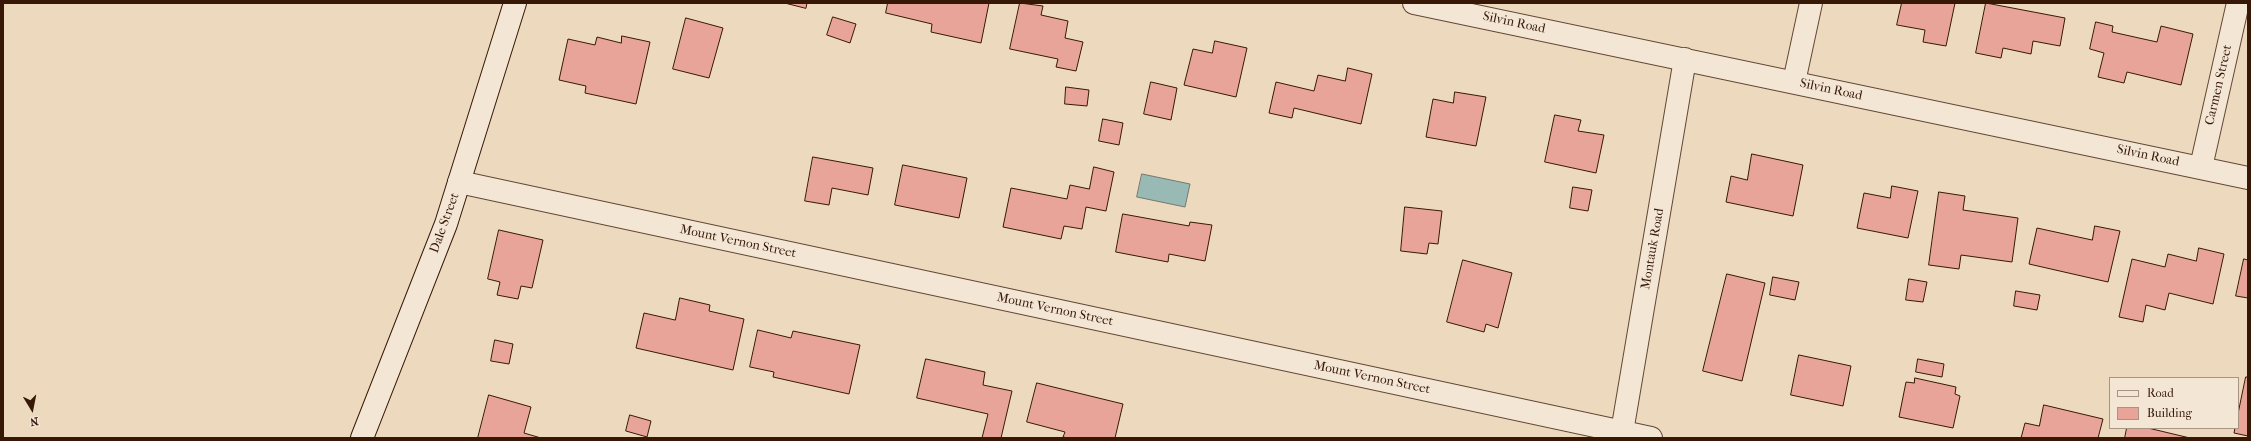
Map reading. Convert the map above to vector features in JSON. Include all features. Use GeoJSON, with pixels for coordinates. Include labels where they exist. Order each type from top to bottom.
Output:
{"type":"FeatureCollection","features":[{"type":"Feature","properties":{"kind":"street","name":"Dale Street"},"geometry":{"type":"LineString","coordinates":[[362,438],[446,224],[515,3]]}},
{"type":"Feature","properties":{"kind":"street","name":"Silvin Road"},"geometry":{"type":"LineString","coordinates":[[1417,3],[2248,178]]}},
{"type":"Feature","properties":{"kind":"street"},"geometry":{"type":"LineString","coordinates":[[1794,82],[1811,3]]}},
{"type":"Feature","properties":{"kind":"street","name":"Carmen Street"},"geometry":{"type":"LineString","coordinates":[[2200,167],[2238,3]]}},
{"type":"Feature","properties":{"kind":"street","name":"Montauk Road"},"geometry":{"type":"LineString","coordinates":[[1623,435],[1685,59]]}},
{"type":"Feature","properties":{"kind":"street","name":"Mount Vernon Street"},"geometry":{"type":"LineString","coordinates":[[459,182],[1623,435],[1651,438]]}},
{"type":"Feature","properties":{"kind":"water"},"geometry":{"type":"Polygon","coordinates":[[[1142,174],[1190,184],[1185,207],[1137,197],[1142,174]]]}},
{"type":"Feature","properties":{"kind":"building"},"geometry":{"type":"Polygon","coordinates":[[[785,3],[807,3],[806,8],[785,3]]]}},
{"type":"Feature","properties":{"kind":"building"},"geometry":{"type":"Polygon","coordinates":[[[888,3],[989,3],[981,43],[931,32],[932,24],[886,13],[888,3]]]}},
{"type":"Feature","properties":{"kind":"building"},"geometry":{"type":"Polygon","coordinates":[[[1020,3],[1043,6],[1041,15],[1068,21],[1065,38],[1083,42],[1076,71],[1056,67],[1058,59],[1010,49],[1020,3]]]}},
{"type":"Feature","properties":{"kind":"building"},"geometry":{"type":"Polygon","coordinates":[[[1902,3],[1955,3],[1946,46],[1923,42],[1925,30],[1897,25],[1902,3]]]}},
{"type":"Feature","properties":{"kind":"building"},"geometry":{"type":"Polygon","coordinates":[[[1986,3],[2065,18],[2060,46],[2033,41],[2031,54],[2003,48],[2001,58],[1976,53],[1986,3]]]}},
{"type":"Feature","properties":{"kind":"building"},"geometry":{"type":"Polygon","coordinates":[[[833,17],[856,24],[850,43],[827,35],[833,17]]]}},
{"type":"Feature","properties":{"kind":"building"},"geometry":{"type":"Polygon","coordinates":[[[686,18],[723,28],[709,78],[673,69],[686,18]]]}},
{"type":"Feature","properties":{"kind":"building"},"geometry":{"type":"Polygon","coordinates":[[[2096,22],[2113,26],[2112,32],[2157,42],[2161,26],[2193,34],[2181,85],[2127,72],[2124,83],[2098,77],[2104,53],[2090,49],[2096,22]]]}},
{"type":"Feature","properties":{"kind":"building"},"geometry":{"type":"Polygon","coordinates":[[[622,36],[650,42],[636,104],[585,93],[586,86],[559,80],[568,39],[595,45],[597,37],[621,43],[622,36]]]}},
{"type":"Feature","properties":{"kind":"building"},"geometry":{"type":"Polygon","coordinates":[[[1215,41],[1247,48],[1236,97],[1184,85],[1193,49],[1212,53],[1215,41]]]}},
{"type":"Feature","properties":{"kind":"building"},"geometry":{"type":"Polygon","coordinates":[[[1348,68],[1372,74],[1361,124],[1294,108],[1292,118],[1269,113],[1276,82],[1314,91],[1318,75],[1345,81],[1348,68]]]}},
{"type":"Feature","properties":{"kind":"building"},"geometry":{"type":"Polygon","coordinates":[[[1151,82],[1177,88],[1171,120],[1144,114],[1151,82]]]}},
{"type":"Feature","properties":{"kind":"building"},"geometry":{"type":"Polygon","coordinates":[[[1066,87],[1089,90],[1087,106],[1065,104],[1066,87]]]}},
{"type":"Feature","properties":{"kind":"building"},"geometry":{"type":"Polygon","coordinates":[[[1455,92],[1486,97],[1476,146],[1426,137],[1433,99],[1453,103],[1455,92]]]}},
{"type":"Feature","properties":{"kind":"building"},"geometry":{"type":"Polygon","coordinates":[[[1555,115],[1581,120],[1578,131],[1604,135],[1596,173],[1545,162],[1555,115]]]}},
{"type":"Feature","properties":{"kind":"building"},"geometry":{"type":"Polygon","coordinates":[[[1103,119],[1123,123],[1119,145],[1099,141],[1103,119]]]}},
{"type":"Feature","properties":{"kind":"building"},"geometry":{"type":"Polygon","coordinates":[[[1752,154],[1803,165],[1793,216],[1726,202],[1731,176],[1747,180],[1752,154]]]}},
{"type":"Feature","properties":{"kind":"building"},"geometry":{"type":"Polygon","coordinates":[[[813,157],[873,168],[868,195],[832,188],[829,205],[805,201],[813,157]]]}},
{"type":"Feature","properties":{"kind":"building"},"geometry":{"type":"Polygon","coordinates":[[[903,165],[967,178],[959,218],[895,205],[903,165]]]}},
{"type":"Feature","properties":{"kind":"building"},"geometry":{"type":"Polygon","coordinates":[[[1094,167],[1114,172],[1106,211],[1086,207],[1082,229],[1064,226],[1061,239],[1003,227],[1011,188],[1067,199],[1070,185],[1089,189],[1094,167]]]}},
{"type":"Feature","properties":{"kind":"building"},"geometry":{"type":"Polygon","coordinates":[[[1892,186],[1918,191],[1908,238],[1857,228],[1864,193],[1890,198],[1892,186]]]}},
{"type":"Feature","properties":{"kind":"building"},"geometry":{"type":"Polygon","coordinates":[[[1573,187],[1592,190],[1588,211],[1570,208],[1573,187]]]}},
{"type":"Feature","properties":{"kind":"building"},"geometry":{"type":"Polygon","coordinates":[[[1939,192],[1965,196],[1963,210],[2018,218],[2012,262],[1961,255],[1959,269],[1929,265],[1939,192]]]}},
{"type":"Feature","properties":{"kind":"building"},"geometry":{"type":"Polygon","coordinates":[[[1405,207],[1442,211],[1438,244],[1429,243],[1427,254],[1401,251],[1405,207]]]}},
{"type":"Feature","properties":{"kind":"building"},"geometry":{"type":"Polygon","coordinates":[[[1123,214],[1189,226],[1190,222],[1212,225],[1205,261],[1169,254],[1168,262],[1116,252],[1123,214]]]}},
{"type":"Feature","properties":{"kind":"building"},"geometry":{"type":"Polygon","coordinates":[[[2095,226],[2120,231],[2108,282],[2029,264],[2037,228],[2092,240],[2095,226]]]}},
{"type":"Feature","properties":{"kind":"building"},"geometry":{"type":"Polygon","coordinates":[[[499,230],[543,240],[532,288],[521,286],[518,299],[497,295],[500,282],[488,279],[499,230]]]}},
{"type":"Feature","properties":{"kind":"building"},"geometry":{"type":"Polygon","coordinates":[[[2199,248],[2224,254],[2213,304],[2169,293],[2165,310],[2146,305],[2143,322],[2119,317],[2132,259],[2165,267],[2168,254],[2196,261],[2199,248]]]}},
{"type":"Feature","properties":{"kind":"building"},"geometry":{"type":"Polygon","coordinates":[[[2244,259],[2248,260],[2248,298],[2236,296],[2244,259]]]}},
{"type":"Feature","properties":{"kind":"building"},"geometry":{"type":"Polygon","coordinates":[[[1463,260],[1512,273],[1498,328],[1486,324],[1484,332],[1447,322],[1463,260]]]}},
{"type":"Feature","properties":{"kind":"building"},"geometry":{"type":"Polygon","coordinates":[[[1727,274],[1765,283],[1742,381],[1703,371],[1727,274]]]}},
{"type":"Feature","properties":{"kind":"building"},"geometry":{"type":"Polygon","coordinates":[[[1773,277],[1799,282],[1795,300],[1770,295],[1773,277]]]}},
{"type":"Feature","properties":{"kind":"building"},"geometry":{"type":"Polygon","coordinates":[[[1909,279],[1927,282],[1923,302],[1906,300],[1909,279]]]}},
{"type":"Feature","properties":{"kind":"building"},"geometry":{"type":"Polygon","coordinates":[[[2016,291],[2040,295],[2037,310],[2014,306],[2016,291]]]}},
{"type":"Feature","properties":{"kind":"building"},"geometry":{"type":"Polygon","coordinates":[[[680,298],[710,305],[709,311],[744,319],[733,370],[636,348],[644,313],[675,320],[680,298]]]}},
{"type":"Feature","properties":{"kind":"building"},"geometry":{"type":"Polygon","coordinates":[[[758,330],[791,338],[793,331],[860,345],[849,394],[773,377],[774,372],[750,367],[758,330]]]}},
{"type":"Feature","properties":{"kind":"building"},"geometry":{"type":"Polygon","coordinates":[[[495,340],[513,344],[509,364],[491,361],[495,340]]]}},
{"type":"Feature","properties":{"kind":"building"},"geometry":{"type":"Polygon","coordinates":[[[1799,355],[1851,366],[1843,406],[1791,395],[1799,355]]]}},
{"type":"Feature","properties":{"kind":"building"},"geometry":{"type":"Polygon","coordinates":[[[926,359],[985,372],[983,385],[1012,391],[1001,438],[982,438],[988,414],[917,398],[926,359]]]}},
{"type":"Feature","properties":{"kind":"building"},"geometry":{"type":"Polygon","coordinates":[[[1918,359],[1944,364],[1942,377],[1916,372],[1918,359]]]}},
{"type":"Feature","properties":{"kind":"building"},"geometry":{"type":"Polygon","coordinates":[[[2246,377],[2248,377],[2248,436],[2234,433],[2235,429],[2239,429],[2239,409],[2246,377]]]}},
{"type":"Feature","properties":{"kind":"building"},"geometry":{"type":"Polygon","coordinates":[[[1915,378],[1956,387],[1955,394],[1960,396],[1953,428],[1899,417],[1906,382],[1914,383],[1915,378]]]}},
{"type":"Feature","properties":{"kind":"building"},"geometry":{"type":"Polygon","coordinates":[[[1037,383],[1123,404],[1115,438],[1068,438],[1063,437],[1065,432],[1027,422],[1037,383]]]}},
{"type":"Feature","properties":{"kind":"building"},"geometry":{"type":"Polygon","coordinates":[[[489,395],[531,407],[524,433],[541,438],[478,438],[489,395]]]}},
{"type":"Feature","properties":{"kind":"building"},"geometry":{"type":"Polygon","coordinates":[[[2044,405],[2103,419],[2098,438],[2021,438],[2025,423],[2039,426],[2044,405]]]}},
{"type":"Feature","properties":{"kind":"building"},"geometry":{"type":"Polygon","coordinates":[[[630,415],[651,421],[647,437],[626,431],[630,415]]]}},
{"type":"Feature","properties":{"kind":"building"},"geometry":{"type":"Polygon","coordinates":[[[2127,429],[2152,429],[2190,438],[2125,438],[2127,429]]]}}]}
